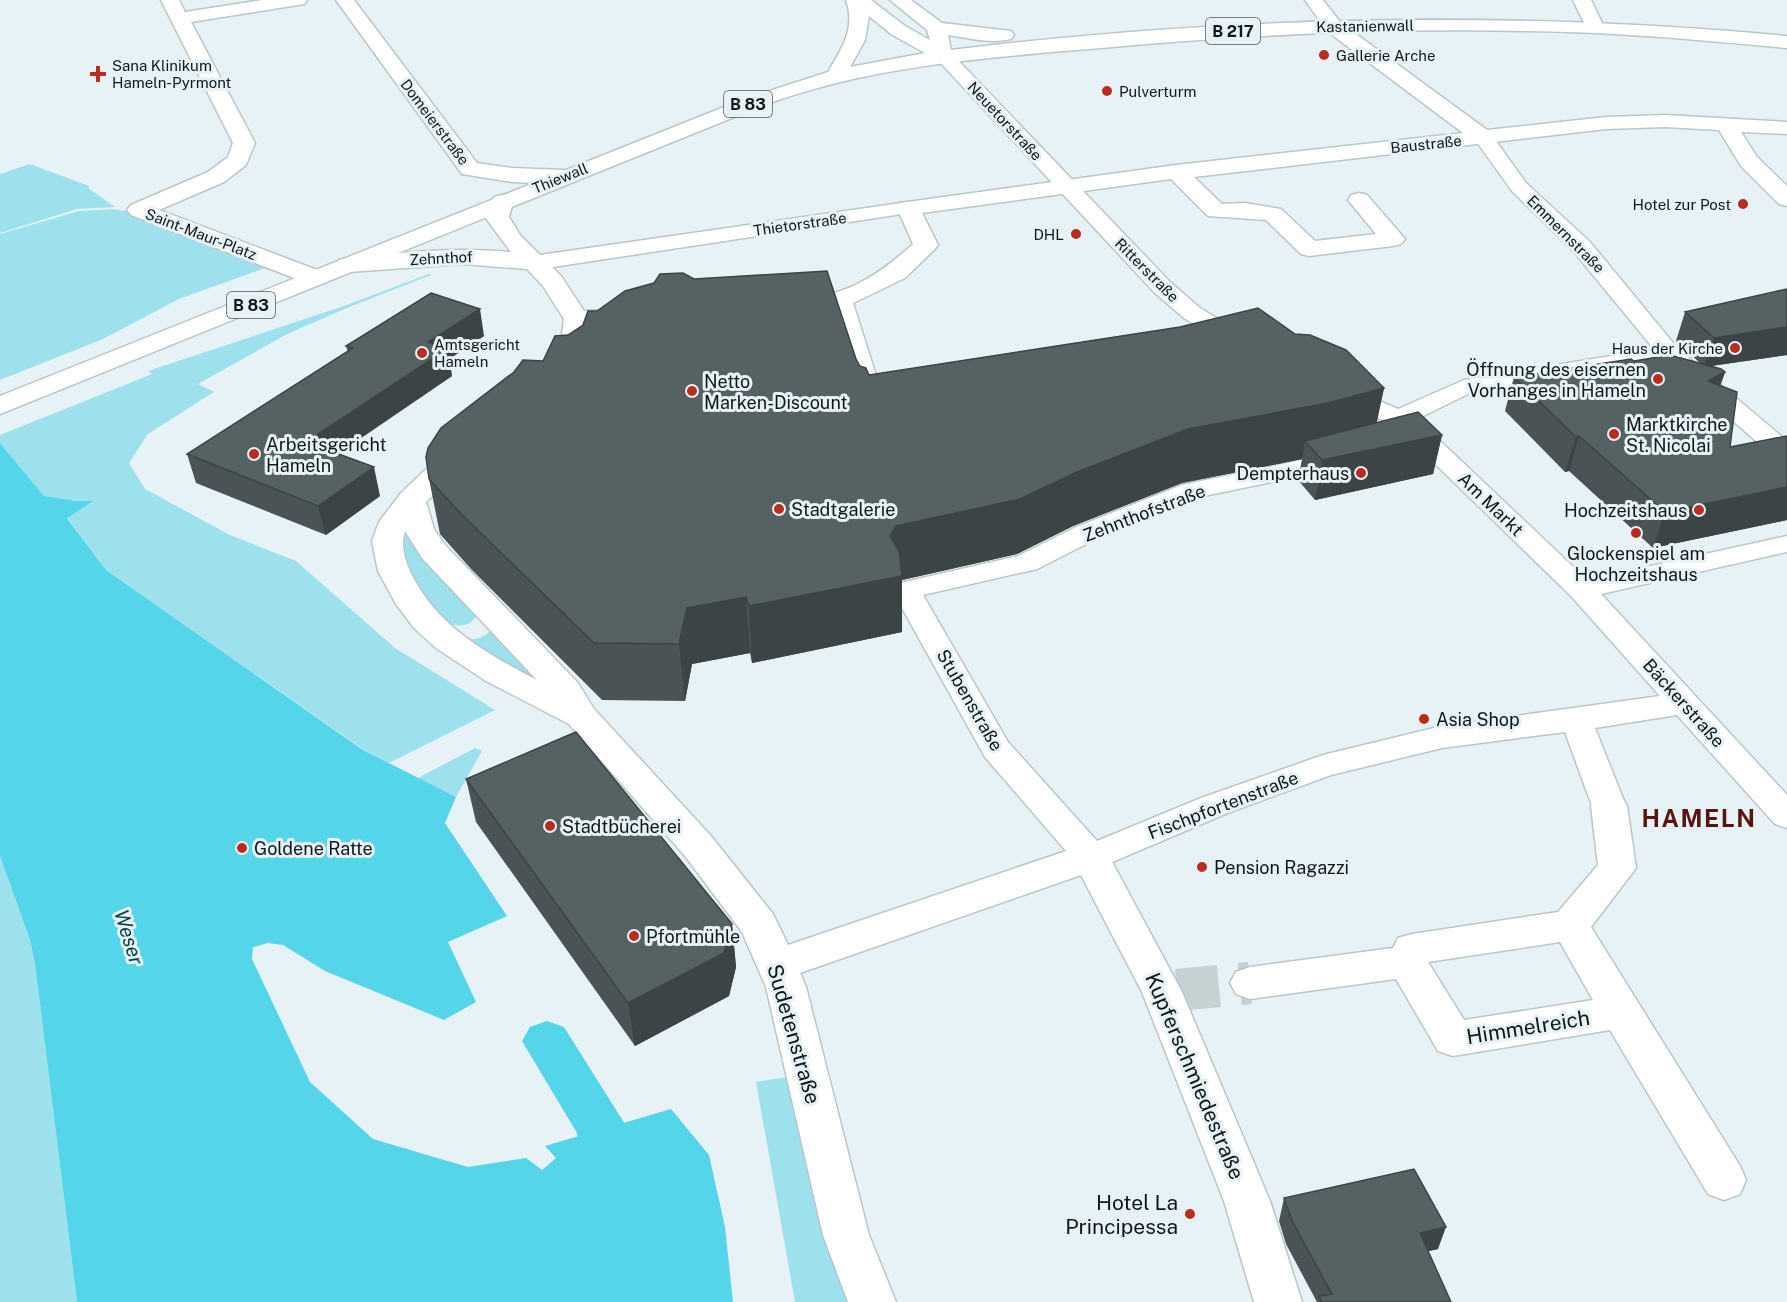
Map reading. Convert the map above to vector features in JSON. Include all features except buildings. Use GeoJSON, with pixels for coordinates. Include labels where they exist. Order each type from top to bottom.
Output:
{"type":"FeatureCollection","features":[{"type":"Feature","properties":{"kind":"street"},"geometry":{"type":"LineString","coordinates":[[170,0],[181,21],[298,0]]}},
{"type":"Feature","properties":{"kind":"street","name":"Domeierstraße"},"geometry":{"type":"LineString","coordinates":[[345,0],[470,169],[512,175],[563,177]]}},
{"type":"Feature","properties":{"kind":"street"},"geometry":{"type":"LineString","coordinates":[[857,0],[898,30],[944,56]]}},
{"type":"Feature","properties":{"kind":"street"},"geometry":{"type":"LineString","coordinates":[[835,76],[860,33],[860,9],[857,0]]}},
{"type":"Feature","properties":{"kind":"street"},"geometry":{"type":"LineString","coordinates":[[899,0],[936,27],[984,35],[1131,39]]}},
{"type":"Feature","properties":{"kind":"street","name":"Emmernstraße"},"geometry":{"type":"LineString","coordinates":[[1314,0],[1334,27],[1484,138],[1520,187],[1590,256],[1670,354],[1787,454]]}},
{"type":"Feature","properties":{"kind":"street"},"geometry":{"type":"LineString","coordinates":[[1582,0],[1595,27]]}},
{"type":"Feature","properties":{"kind":"street","name":"Saint-Maur-Platz"},"geometry":{"type":"LineString","coordinates":[[181,21],[243,143],[238,160],[216,177],[139,210],[316,278]]}},
{"type":"Feature","properties":{"kind":"street","name":"Kastanienwall"},"geometry":{"type":"LineString","coordinates":[[944,56],[1131,39],[1334,27],[1494,24],[1718,34],[1787,42]]}},
{"type":"Feature","properties":{"kind":"street"},"geometry":{"type":"LineString","coordinates":[[936,27],[944,56]]}},
{"type":"Feature","properties":{"kind":"street","name":"Thiewall"},"geometry":{"type":"LineString","coordinates":[[0,406],[563,177],[770,96],[835,76],[944,56]]}},
{"type":"Feature","properties":{"kind":"street","name":"Neuetorstraße"},"geometry":{"type":"LineString","coordinates":[[944,56],[1066,186]]}},
{"type":"Feature","properties":{"kind":"street","name":"Baustraße"},"geometry":{"type":"LineString","coordinates":[[1066,186],[1606,123],[1665,121],[1787,128]]}},
{"type":"Feature","properties":{"kind":"street"},"geometry":{"type":"LineString","coordinates":[[1725,124],[1749,161],[1787,199]]}},
{"type":"Feature","properties":{"kind":"street"},"geometry":{"type":"LineString","coordinates":[[1176,172],[1216,211],[1245,210],[1273,214],[1309,249],[1393,239],[1359,200]]}},
{"type":"Feature","properties":{"kind":"street","name":"Thietorstraße"},"geometry":{"type":"LineString","coordinates":[[533,263],[1066,186]]}},
{"type":"Feature","properties":{"kind":"street","name":"Ritterstraße"},"geometry":{"type":"LineString","coordinates":[[1066,186],[1162,287],[1192,313],[1260,355]]}},
{"type":"Feature","properties":{"kind":"street"},"geometry":{"type":"LineString","coordinates":[[502,202],[497,217],[506,232],[552,281],[577,319],[573,353],[560,369]]}},
{"type":"Feature","properties":{"kind":"street"},"geometry":{"type":"LineString","coordinates":[[769,307],[839,300],[896,273],[926,245],[908,208]]}},
{"type":"Feature","properties":{"kind":"street","name":"Zehnthof"},"geometry":{"type":"LineString","coordinates":[[348,265],[445,255],[501,257],[533,263]]}},
{"type":"Feature","properties":{"kind":"street"},"geometry":{"type":"LineString","coordinates":[[839,300],[873,411]]}},
{"type":"Feature","properties":{"kind":"street"},"geometry":{"type":"LineString","coordinates":[[577,319],[654,316]]}},
{"type":"Feature","properties":{"kind":"street"},"geometry":{"type":"LineString","coordinates":[[1323,384],[1386,413],[1401,417],[1464,387],[1670,354]]}},
{"type":"Feature","properties":{"kind":"street","name":"Am Markt"},"geometry":{"type":"LineString","coordinates":[[1401,417],[1581,590]]}},
{"type":"Feature","properties":{"kind":"street"},"geometry":{"type":"LineString","coordinates":[[411,502],[433,478],[486,435]]}},
{"type":"Feature","properties":{"kind":"street","name":"Zehnthofstraße"},"geometry":{"type":"LineString","coordinates":[[906,591],[1027,563],[1084,534],[1191,491],[1323,465],[1421,437]]}},
{"type":"Feature","properties":{"kind":"street","name":"Sudetenstraße"},"geometry":{"type":"LineString","coordinates":[[582,717],[472,659],[434,629],[402,590],[388,556],[388,533],[398,515],[411,502],[419,529],[433,551],[566,691],[582,717],[698,846],[759,925],[786,987],[846,1235],[872,1302]]}},
{"type":"Feature","properties":{"kind":"street"},"geometry":{"type":"LineString","coordinates":[[1581,590],[1787,544]]}},
{"type":"Feature","properties":{"kind":"street","name":"Bäckerstraße"},"geometry":{"type":"LineString","coordinates":[[1581,590],[1787,816]]}},
{"type":"Feature","properties":{"kind":"street","name":"Stubenstraße"},"geometry":{"type":"LineString","coordinates":[[906,591],[996,749],[1091,857]]}},
{"type":"Feature","properties":{"kind":"street"},"geometry":{"type":"LineString","coordinates":[[434,629],[451,634],[469,632],[484,624],[489,610]]}},
{"type":"Feature","properties":{"kind":"street","name":"Fischpfortenstraße"},"geometry":{"type":"LineString","coordinates":[[777,965],[1091,857],[1323,766],[1442,737],[1576,720],[1684,703]]}},
{"type":"Feature","properties":{"kind":"street"},"geometry":{"type":"LineString","coordinates":[[1250,983],[1407,962],[1412,949],[1570,925],[1617,868],[1609,806],[1576,720]]}},
{"type":"Feature","properties":{"kind":"street","name":"Kupferschmiedestraße"},"geometry":{"type":"LineString","coordinates":[[1091,857],[1169,991],[1247,1201],[1278,1302]]}},
{"type":"Feature","properties":{"kind":"street","name":"Himmelreich"},"geometry":{"type":"LineString","coordinates":[[1570,925],[1724,1180]]}},
{"type":"Feature","properties":{"kind":"street","name":"Himmelreich"},"geometry":{"type":"LineString","coordinates":[[1407,962],[1453,1039],[1621,1012]]}},
{"type":"Feature","properties":{"kind":"shaded area"},"geometry":{"type":"Polygon","coordinates":[[[30,164],[89,186],[88,188],[115,207],[77,209],[0,233],[0,174],[30,164]]]}},
{"type":"Feature","properties":{"kind":"shaded area"},"geometry":{"type":"Polygon","coordinates":[[[113,209],[142,214],[265,268],[179,299],[103,339],[0,380],[0,234],[79,211],[113,209]]]}},
{"type":"Feature","properties":{"kind":"shaded area"},"geometry":{"type":"Polygon","coordinates":[[[431,275],[287,334],[198,384],[214,392],[148,434],[129,463],[145,489],[230,535],[296,561],[395,648],[495,710],[389,763],[364,750],[106,570],[67,517],[92,501],[44,496],[0,443],[0,435],[152,374],[148,371],[347,305],[431,275]]]}},
{"type":"Feature","properties":{"kind":"shaded area"},"geometry":{"type":"Polygon","coordinates":[[[406,515],[478,612],[471,622],[457,625],[440,622],[398,556],[406,515]]]}},
{"type":"Feature","properties":{"kind":"shaded area"},"geometry":{"type":"Polygon","coordinates":[[[494,623],[543,686],[457,640],[480,638],[488,633],[494,623]]]}},
{"type":"Feature","properties":{"kind":"shaded area"},"geometry":{"type":"Polygon","coordinates":[[[475,748],[482,751],[456,797],[418,778],[475,748]]]}},
{"type":"Feature","properties":{"kind":"shaded area"},"geometry":{"type":"Polygon","coordinates":[[[0,856],[30,940],[35,964],[77,1302],[0,1302],[0,856]]]}},
{"type":"Feature","properties":{"kind":"shaded area"},"geometry":{"type":"Polygon","coordinates":[[[787,1077],[849,1302],[795,1302],[756,1082],[787,1077]]]}},
{"type":"Feature","properties":{"kind":"water","name":"Weser"},"geometry":{"type":"Polygon","coordinates":[[[0,443],[44,496],[93,501],[67,518],[106,570],[363,750],[456,797],[445,823],[507,916],[448,942],[476,1002],[444,1020],[325,971],[283,945],[268,943],[253,947],[252,959],[310,1082],[373,1139],[468,1167],[526,1158],[542,1170],[556,1158],[545,1146],[671,1109],[709,1155],[725,1227],[733,1302],[77,1302],[35,964],[30,940],[0,856],[0,443]]]}},
{"type":"Feature","properties":{"kind":"waterway"},"geometry":{"type":"LineString","coordinates":[[547,1041],[602,1129],[610,1181]]}},
{"type":"Feature","properties":{"kind":"tunnel"},"geometry":{"type":"LineString","coordinates":[[1177,990],[1250,983]]}},
{"type":"Feature","properties":{"kind":"place","name":"Gallerie Arche"},"geometry":{"type":"Point","coordinates":[1324,55]}},
{"type":"Feature","properties":{"kind":"place","name":"Sana Klinikum Hameln-Pyrmont"},"geometry":{"type":"Point","coordinates":[98,74]}},
{"type":"Feature","properties":{"kind":"place","name":"Pulverturm"},"geometry":{"type":"Point","coordinates":[1107,91]}},
{"type":"Feature","properties":{"kind":"place","name":"Hotel zur Post"},"geometry":{"type":"Point","coordinates":[1743,204]}},
{"type":"Feature","properties":{"kind":"place","name":"DHL"},"geometry":{"type":"Point","coordinates":[1076,234]}},
{"type":"Feature","properties":{"kind":"place","name":"Haus der Kirche"},"geometry":{"type":"Point","coordinates":[1735,348]}},
{"type":"Feature","properties":{"kind":"place","name":"Amtsgericht Hameln"},"geometry":{"type":"Point","coordinates":[422,353]}},
{"type":"Feature","properties":{"kind":"place","name":"Öffnung des eisernen Vorhanges in Hameln"},"geometry":{"type":"Point","coordinates":[1658,379]}},
{"type":"Feature","properties":{"kind":"place","name":"Netto Marken-Discount"},"geometry":{"type":"Point","coordinates":[692,391]}},
{"type":"Feature","properties":{"kind":"place","name":"Marktkirche St. Nicolai"},"geometry":{"type":"Point","coordinates":[1614,434]}},
{"type":"Feature","properties":{"kind":"place","name":"Arbeitsgericht Hameln"},"geometry":{"type":"Point","coordinates":[254,454]}},
{"type":"Feature","properties":{"kind":"place","name":"Dempterhaus"},"geometry":{"type":"Point","coordinates":[1361,473]}},
{"type":"Feature","properties":{"kind":"place","name":"Stadtgalerie"},"geometry":{"type":"Point","coordinates":[779,509]}},
{"type":"Feature","properties":{"kind":"place","name":"Hochzeitshaus"},"geometry":{"type":"Point","coordinates":[1699,510]}},
{"type":"Feature","properties":{"kind":"place","name":"Glockenspiel am Hochzeitshaus"},"geometry":{"type":"Point","coordinates":[1636,533]}},
{"type":"Feature","properties":{"kind":"place","name":"Asia Shop"},"geometry":{"type":"Point","coordinates":[1424,719]}},
{"type":"Feature","properties":{"kind":"place","name":"Stadtbücherei"},"geometry":{"type":"Point","coordinates":[550,826]}},
{"type":"Feature","properties":{"kind":"place","name":"Goldene Ratte"},"geometry":{"type":"Point","coordinates":[242,848]}},
{"type":"Feature","properties":{"kind":"place","name":"Pension Ragazzi"},"geometry":{"type":"Point","coordinates":[1202,867]}},
{"type":"Feature","properties":{"kind":"place","name":"Pfortmühle"},"geometry":{"type":"Point","coordinates":[634,936]}},
{"type":"Feature","properties":{"kind":"place","name":"Hotel La Principessa"},"geometry":{"type":"Point","coordinates":[1190,1214]}},
{"type":"Feature","properties":{"kind":"district","name":"HAMELN"},"geometry":{"type":"Point","coordinates":[1699,818]}}]}
